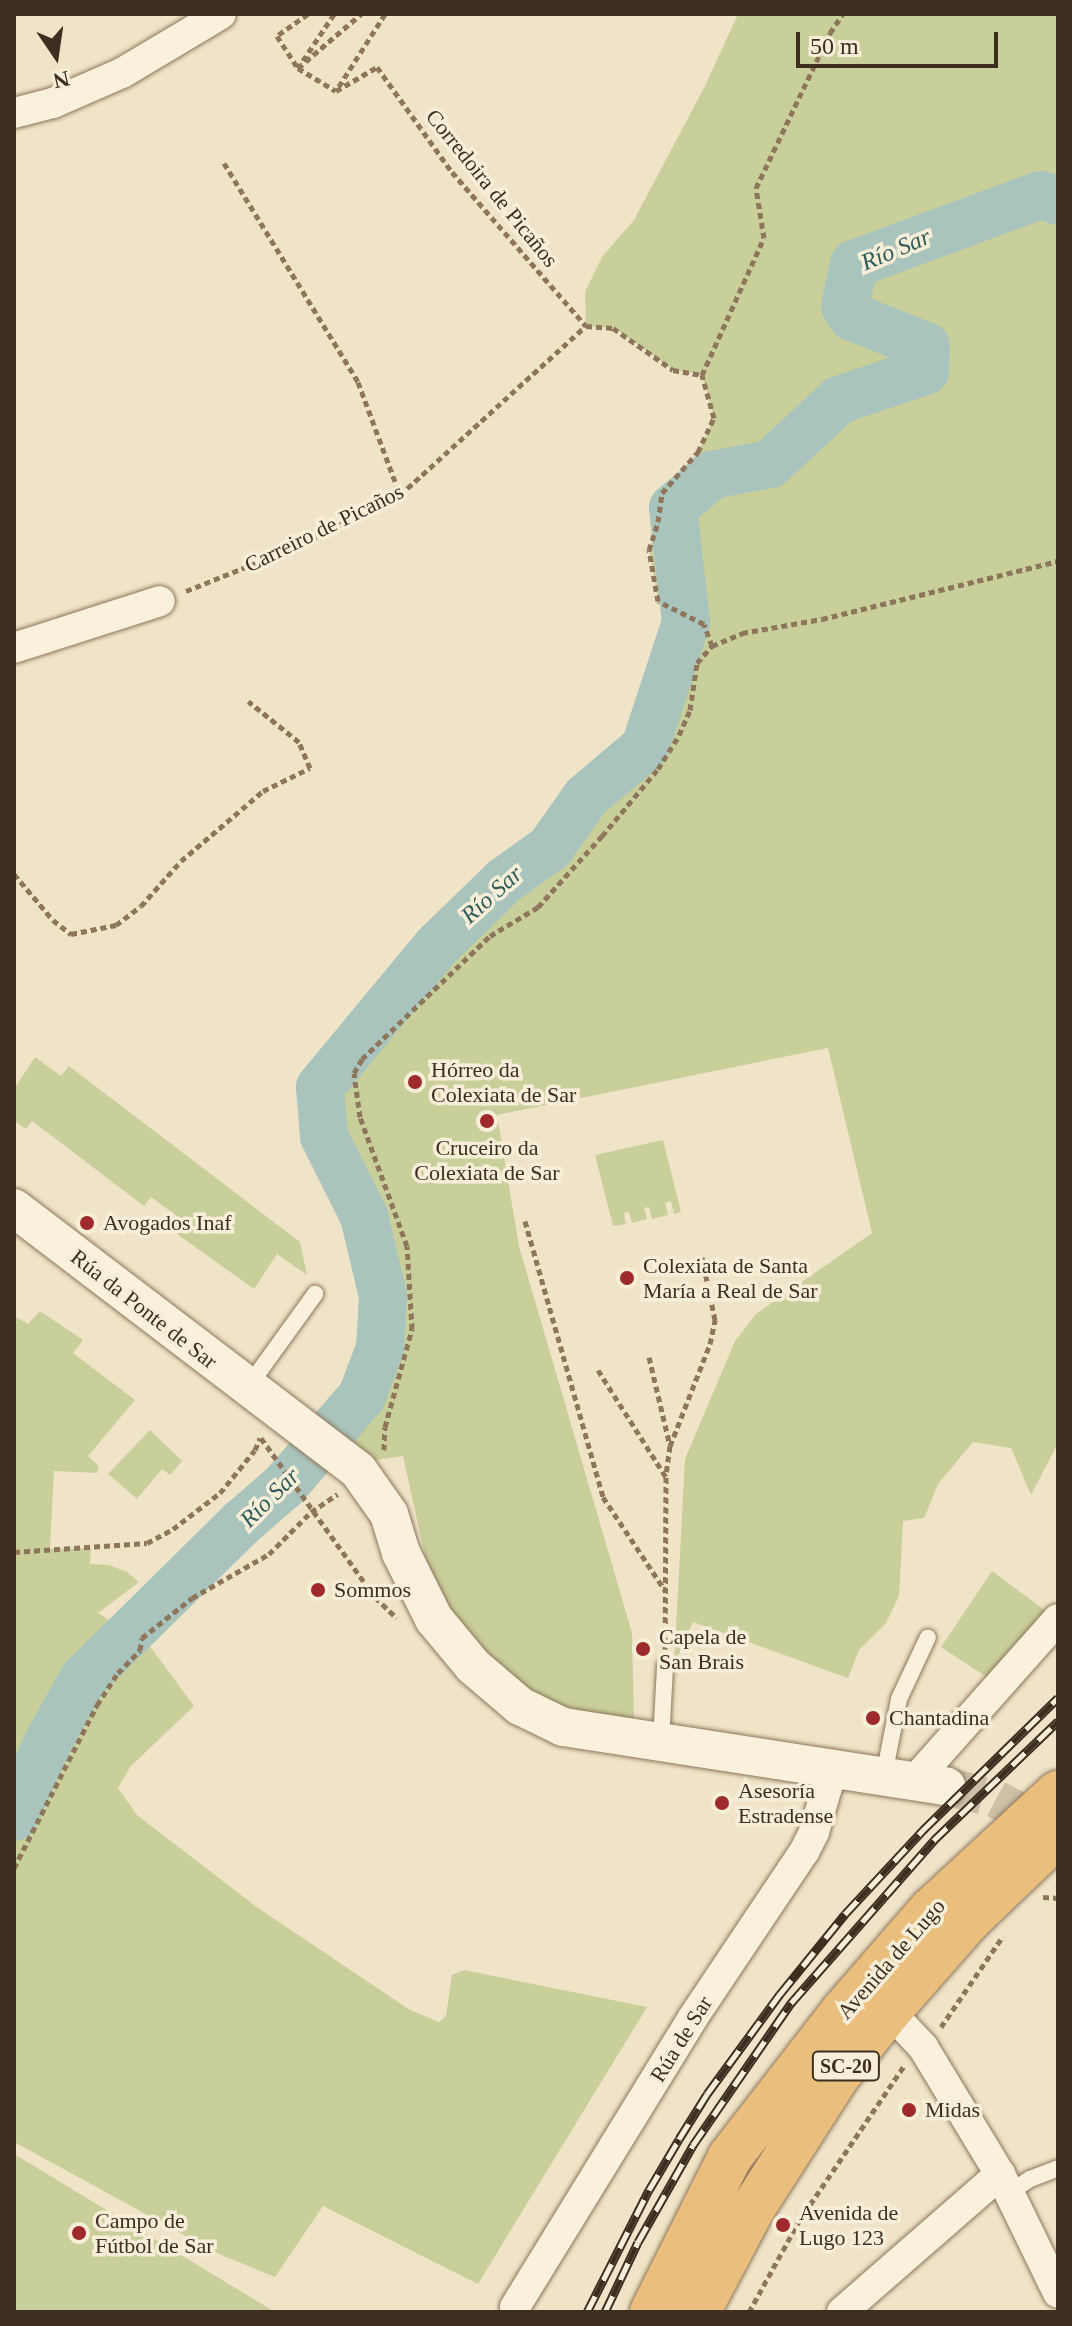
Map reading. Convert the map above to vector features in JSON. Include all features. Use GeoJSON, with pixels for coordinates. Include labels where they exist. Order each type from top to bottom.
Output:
{"type":"FeatureCollection","features":[{"type":"Feature","properties":{"kind":"highway"},"geometry":{"type":"LineString","coordinates":[[730,2157],[800,2040],[896,1920],[1058,1761]]}},
{"type":"Feature","properties":{"kind":"highway","name":"Avenida de Lugo"},"geometry":{"type":"LineString","coordinates":[[652,2312],[730,2157],[844,2010],[931,1910],[1058,1793]]}},
{"type":"Feature","properties":{"kind":"highway","name":"Avenida de Lugo"},"geometry":{"type":"LineString","coordinates":[[698,2312],[753,2208],[803,2128],[889,2011],[969,1920],[1052,1844]]}},
{"type":"Feature","properties":{"kind":"street"},"geometry":{"type":"LineString","coordinates":[[14,113],[53,103],[122,73],[221,14]]}},
{"type":"Feature","properties":{"kind":"street"},"geometry":{"type":"LineString","coordinates":[[14,648],[160,601]]}},
{"type":"Feature","properties":{"kind":"street","name":"Rúa da Ponte de Sar"},"geometry":{"type":"LineString","coordinates":[[14,1208],[262,1418],[361,1473]]}},
{"type":"Feature","properties":{"kind":"street"},"geometry":{"type":"LineString","coordinates":[[361,1473],[389,1514],[401,1553],[434,1619],[473,1666],[520,1706],[563,1727],[915,1781],[1058,1619]]}},
{"type":"Feature","properties":{"kind":"street","name":"Rúa de Sar"},"geometry":{"type":"LineString","coordinates":[[515,2307],[692,2019],[804,1852],[814,1832],[833,1767]]}},
{"type":"Feature","properties":{"kind":"street"},"geometry":{"type":"LineString","coordinates":[[889,2011],[923,2047],[1004,2183],[1058,2293]]}},
{"type":"Feature","properties":{"kind":"street"},"geometry":{"type":"LineString","coordinates":[[842,2312],[1004,2183]]}},
{"type":"Feature","properties":{"kind":"lane"},"geometry":{"type":"LineString","coordinates":[[262,1418],[315,1294]]}},
{"type":"Feature","properties":{"kind":"lane"},"geometry":{"type":"LineString","coordinates":[[915,1781],[899,1699],[928,1637]]}},
{"type":"Feature","properties":{"kind":"lane"},"geometry":{"type":"LineString","coordinates":[[661,1741],[665,1666]]}},
{"type":"Feature","properties":{"kind":"lane"},"geometry":{"type":"LineString","coordinates":[[1004,2183],[1030,2179],[1058,2168]]}},
{"type":"Feature","properties":{"kind":"path"},"geometry":{"type":"LineString","coordinates":[[308,14],[277,36],[298,68],[336,91],[385,14]]}},
{"type":"Feature","properties":{"kind":"path"},"geometry":{"type":"LineString","coordinates":[[298,68],[334,14]]}},
{"type":"Feature","properties":{"kind":"path"},"geometry":{"type":"LineString","coordinates":[[298,68],[361,14]]}},
{"type":"Feature","properties":{"kind":"path"},"geometry":{"type":"LineString","coordinates":[[712,646],[704,624],[658,601],[649,550],[658,522],[662,493],[698,452],[714,418],[702,375],[764,238],[756,188],[830,33],[843,14]]}},
{"type":"Feature","properties":{"kind":"path","name":"Corredoira de Picaños"},"geometry":{"type":"LineString","coordinates":[[336,91],[377,67],[452,172],[586,326]]}},
{"type":"Feature","properties":{"kind":"path"},"geometry":{"type":"LineString","coordinates":[[224,163],[358,382],[400,495]]}},
{"type":"Feature","properties":{"kind":"path"},"geometry":{"type":"LineString","coordinates":[[586,326],[613,328],[673,370],[702,375]]}},
{"type":"Feature","properties":{"kind":"path","name":"Carreiro de Picaños"},"geometry":{"type":"LineString","coordinates":[[160,601],[293,548],[400,495],[586,326]]}},
{"type":"Feature","properties":{"kind":"path"},"geometry":{"type":"LineString","coordinates":[[14,1868],[97,1705],[118,1673],[140,1650],[142,1638],[192,1598],[269,1554],[309,1510],[383,1460],[385,1427],[412,1329],[407,1246],[360,1117],[354,1073],[362,1059],[490,936],[538,907],[630,803],[658,769],[679,735],[690,710],[697,663],[712,646],[742,633],[822,619],[1058,561]]}},
{"type":"Feature","properties":{"kind":"path"},"geometry":{"type":"LineString","coordinates":[[14,874],[53,920],[71,934],[116,925],[141,906],[181,861],[263,791],[310,768],[299,742],[248,701]]}},
{"type":"Feature","properties":{"kind":"path"},"geometry":{"type":"LineString","coordinates":[[525,1221],[603,1497],[666,1592]]}},
{"type":"Feature","properties":{"kind":"path"},"geometry":{"type":"LineString","coordinates":[[665,1666],[666,1477],[670,1446],[710,1344],[715,1320],[702,1257]]}},
{"type":"Feature","properties":{"kind":"path"},"geometry":{"type":"LineString","coordinates":[[649,1357],[670,1446]]}},
{"type":"Feature","properties":{"kind":"path"},"geometry":{"type":"LineString","coordinates":[[598,1370],[666,1477]]}},
{"type":"Feature","properties":{"kind":"path"},"geometry":{"type":"LineString","coordinates":[[262,1418],[309,1510],[375,1597],[405,1626]]}},
{"type":"Feature","properties":{"kind":"path"},"geometry":{"type":"LineString","coordinates":[[14,1552],[147,1543],[173,1529],[220,1493],[255,1450],[262,1418]]}},
{"type":"Feature","properties":{"kind":"path"},"geometry":{"type":"LineString","coordinates":[[1030,1896],[1058,1898]]}},
{"type":"Feature","properties":{"kind":"path"},"geometry":{"type":"LineString","coordinates":[[749,2312],[799,2221],[897,2074],[923,2047],[998,1948],[1007,1927]]}},
{"type":"Feature","properties":{"kind":"green space"},"geometry":{"type":"Polygon","coordinates":[[[738,14],[1058,14],[1058,1443],[1031,1495],[1011,1448],[973,1442],[938,1484],[924,1518],[903,1521],[899,1596],[886,1623],[859,1650],[848,1678],[693,1622],[674,1666],[685,1459],[735,1341],[756,1314],[872,1233],[828,1048],[497,1115],[519,1246],[632,1633],[634,1725],[545,1701],[497,1665],[452,1611],[428,1570],[403,1456],[376,1460],[345,1445],[358,1431],[393,1347],[389,1294],[370,1211],[330,1133],[327,1087],[442,953],[510,888],[554,858],[591,806],[654,752],[694,620],[658,601],[649,550],[658,522],[662,493],[698,452],[714,418],[702,375],[673,370],[614,328],[586,326],[585,292],[602,257],[634,220],[705,86],[738,14]]]}},
{"type":"Feature","properties":{"kind":"green space"},"geometry":{"type":"Polygon","coordinates":[[[35,1057],[61,1076],[69,1066],[300,1242],[307,1275],[277,1254],[254,1289],[177,1234],[185,1222],[151,1197],[144,1206],[32,1121],[26,1129],[14,1121],[14,1089],[35,1057]]]}},
{"type":"Feature","properties":{"kind":"green space"},"geometry":{"type":"Polygon","coordinates":[[[663,1140],[681,1212],[674,1214],[671,1201],[665,1203],[668,1215],[652,1219],[649,1207],[644,1208],[647,1219],[632,1223],[629,1212],[624,1213],[626,1224],[613,1226],[595,1155],[663,1140]]]}},
{"type":"Feature","properties":{"kind":"green space"},"geometry":{"type":"Polygon","coordinates":[[[40,1311],[83,1340],[73,1353],[135,1400],[88,1456],[99,1466],[97,1473],[54,1471],[50,1549],[91,1548],[90,1564],[109,1565],[127,1572],[139,1582],[98,1613],[149,1645],[194,1706],[130,1767],[118,1788],[137,1815],[258,1908],[410,2010],[439,2022],[446,2016],[452,1975],[464,1970],[647,2007],[478,2284],[323,2206],[275,2277],[219,2254],[14,2142],[14,1316],[28,1324],[40,1311]]]}},
{"type":"Feature","properties":{"kind":"green space"},"geometry":{"type":"Polygon","coordinates":[[[150,1430],[182,1461],[170,1475],[162,1469],[137,1499],[108,1474],[150,1430]]]}},
{"type":"Feature","properties":{"kind":"green space"},"geometry":{"type":"Polygon","coordinates":[[[992,1571],[1054,1617],[994,1682],[941,1647],[992,1571]]]}},
{"type":"Feature","properties":{"kind":"green space","name":"Campo de Fútbol de Sar"},"geometry":{"type":"Polygon","coordinates":[[[14,2154],[275,2312],[14,2312],[14,2154]]]}},
{"type":"Feature","properties":{"kind":"waterway","name":"Río Sar"},"geometry":{"type":"LineString","coordinates":[[14,1817],[48,1742],[83,1679],[240,1524],[285,1485],[362,1396],[380,1348],[383,1296],[364,1216],[324,1136],[320,1087],[437,946],[504,881],[550,848],[586,797],[645,747],[686,622],[673,508],[712,475],[770,464],[839,400],[925,371],[926,346],[852,317],[845,306],[854,264],[1041,195],[1058,201]]}},
{"type":"Feature","properties":{"kind":"tunnel"},"geometry":{"type":"LineString","coordinates":[[946,1786],[996,1799],[1056,1831]]}},
{"type":"Feature","properties":{"kind":"railway"},"geometry":{"type":"LineString","coordinates":[[587,2312],[649,2190],[679,2139],[707,2094],[780,1994],[845,1914],[923,1830],[1058,1698]]}},
{"type":"Feature","properties":{"kind":"railway"},"geometry":{"type":"LineString","coordinates":[[605,2312],[638,2242],[693,2145],[791,2003],[934,1840],[1058,1721]]}},
{"type":"Feature","properties":{"kind":"place","name":"Hórreo da Colexiata de Sar"},"geometry":{"type":"Point","coordinates":[415,1082]}},
{"type":"Feature","properties":{"kind":"place","name":"Cruceiro da Colexiata de Sar"},"geometry":{"type":"Point","coordinates":[487,1121]}},
{"type":"Feature","properties":{"kind":"place","name":"Avogados Inaf"},"geometry":{"type":"Point","coordinates":[87,1223]}},
{"type":"Feature","properties":{"kind":"place","name":"Colexiata de Santa María a Real de Sar"},"geometry":{"type":"Point","coordinates":[627,1278]}},
{"type":"Feature","properties":{"kind":"place","name":"Sommos"},"geometry":{"type":"Point","coordinates":[318,1590]}},
{"type":"Feature","properties":{"kind":"place","name":"Capela de San Brais"},"geometry":{"type":"Point","coordinates":[643,1649]}},
{"type":"Feature","properties":{"kind":"place","name":"Chantadina"},"geometry":{"type":"Point","coordinates":[873,1718]}},
{"type":"Feature","properties":{"kind":"place","name":"Asesoría Estradense"},"geometry":{"type":"Point","coordinates":[722,1803]}},
{"type":"Feature","properties":{"kind":"place","name":"Midas"},"geometry":{"type":"Point","coordinates":[909,2110]}},
{"type":"Feature","properties":{"kind":"place","name":"Avenida de Lugo 123"},"geometry":{"type":"Point","coordinates":[783,2225]}},
{"type":"Feature","properties":{"kind":"place","name":"Campo de Fútbol de Sar"},"geometry":{"type":"Point","coordinates":[79,2233]}}]}
